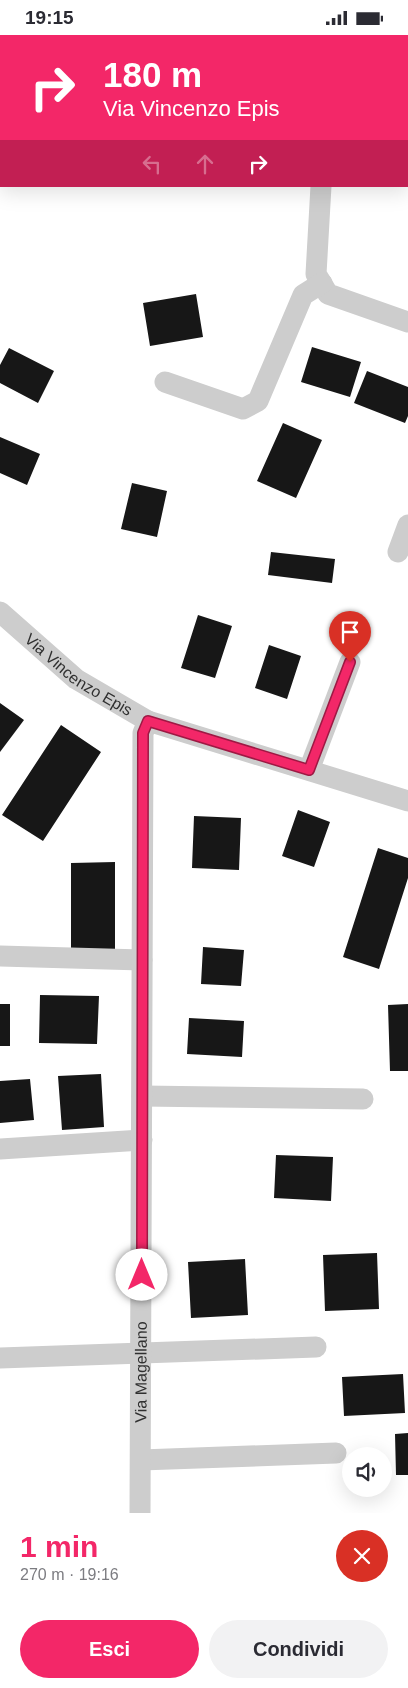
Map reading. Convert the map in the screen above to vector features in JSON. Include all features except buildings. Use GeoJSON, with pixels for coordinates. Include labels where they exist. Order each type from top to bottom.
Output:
{"type":"FeatureCollection","features":[{"type":"Feature","properties":{"kind":"street"},"geometry":{"type":"LineString","coordinates":[[321,187],[316,274],[328,294],[408,323]]}},
{"type":"Feature","properties":{"kind":"street"},"geometry":{"type":"LineString","coordinates":[[164,382],[243,409],[258,401],[303,295],[322,283]]}},
{"type":"Feature","properties":{"kind":"street"},"geometry":{"type":"LineString","coordinates":[[398,552],[408,525]]}},
{"type":"Feature","properties":{"kind":"street","name":"Via Vincenzo Epis"},"geometry":{"type":"LineString","coordinates":[[0,613],[76,679],[148,721],[408,801]]}},
{"type":"Feature","properties":{"kind":"street"},"geometry":{"type":"LineString","coordinates":[[309,770],[350,662]]}},
{"type":"Feature","properties":{"kind":"street","name":"Via Magellano"},"geometry":{"type":"LineString","coordinates":[[140,1513],[143,733],[148,721]]}},
{"type":"Feature","properties":{"kind":"street"},"geometry":{"type":"LineString","coordinates":[[0,956],[142,960]]}},
{"type":"Feature","properties":{"kind":"street"},"geometry":{"type":"LineString","coordinates":[[142,1096],[363,1099]]}},
{"type":"Feature","properties":{"kind":"street"},"geometry":{"type":"LineString","coordinates":[[0,1149],[142,1140]]}},
{"type":"Feature","properties":{"kind":"street"},"geometry":{"type":"LineString","coordinates":[[0,1358],[316,1347]]}},
{"type":"Feature","properties":{"kind":"street"},"geometry":{"type":"LineString","coordinates":[[141,1460],[336,1453]]}},
{"type":"Feature","properties":{"kind":"route"},"geometry":{"type":"LineString","coordinates":[[142,1275],[143,733],[148,721],[309,770],[350,662]]}}]}
